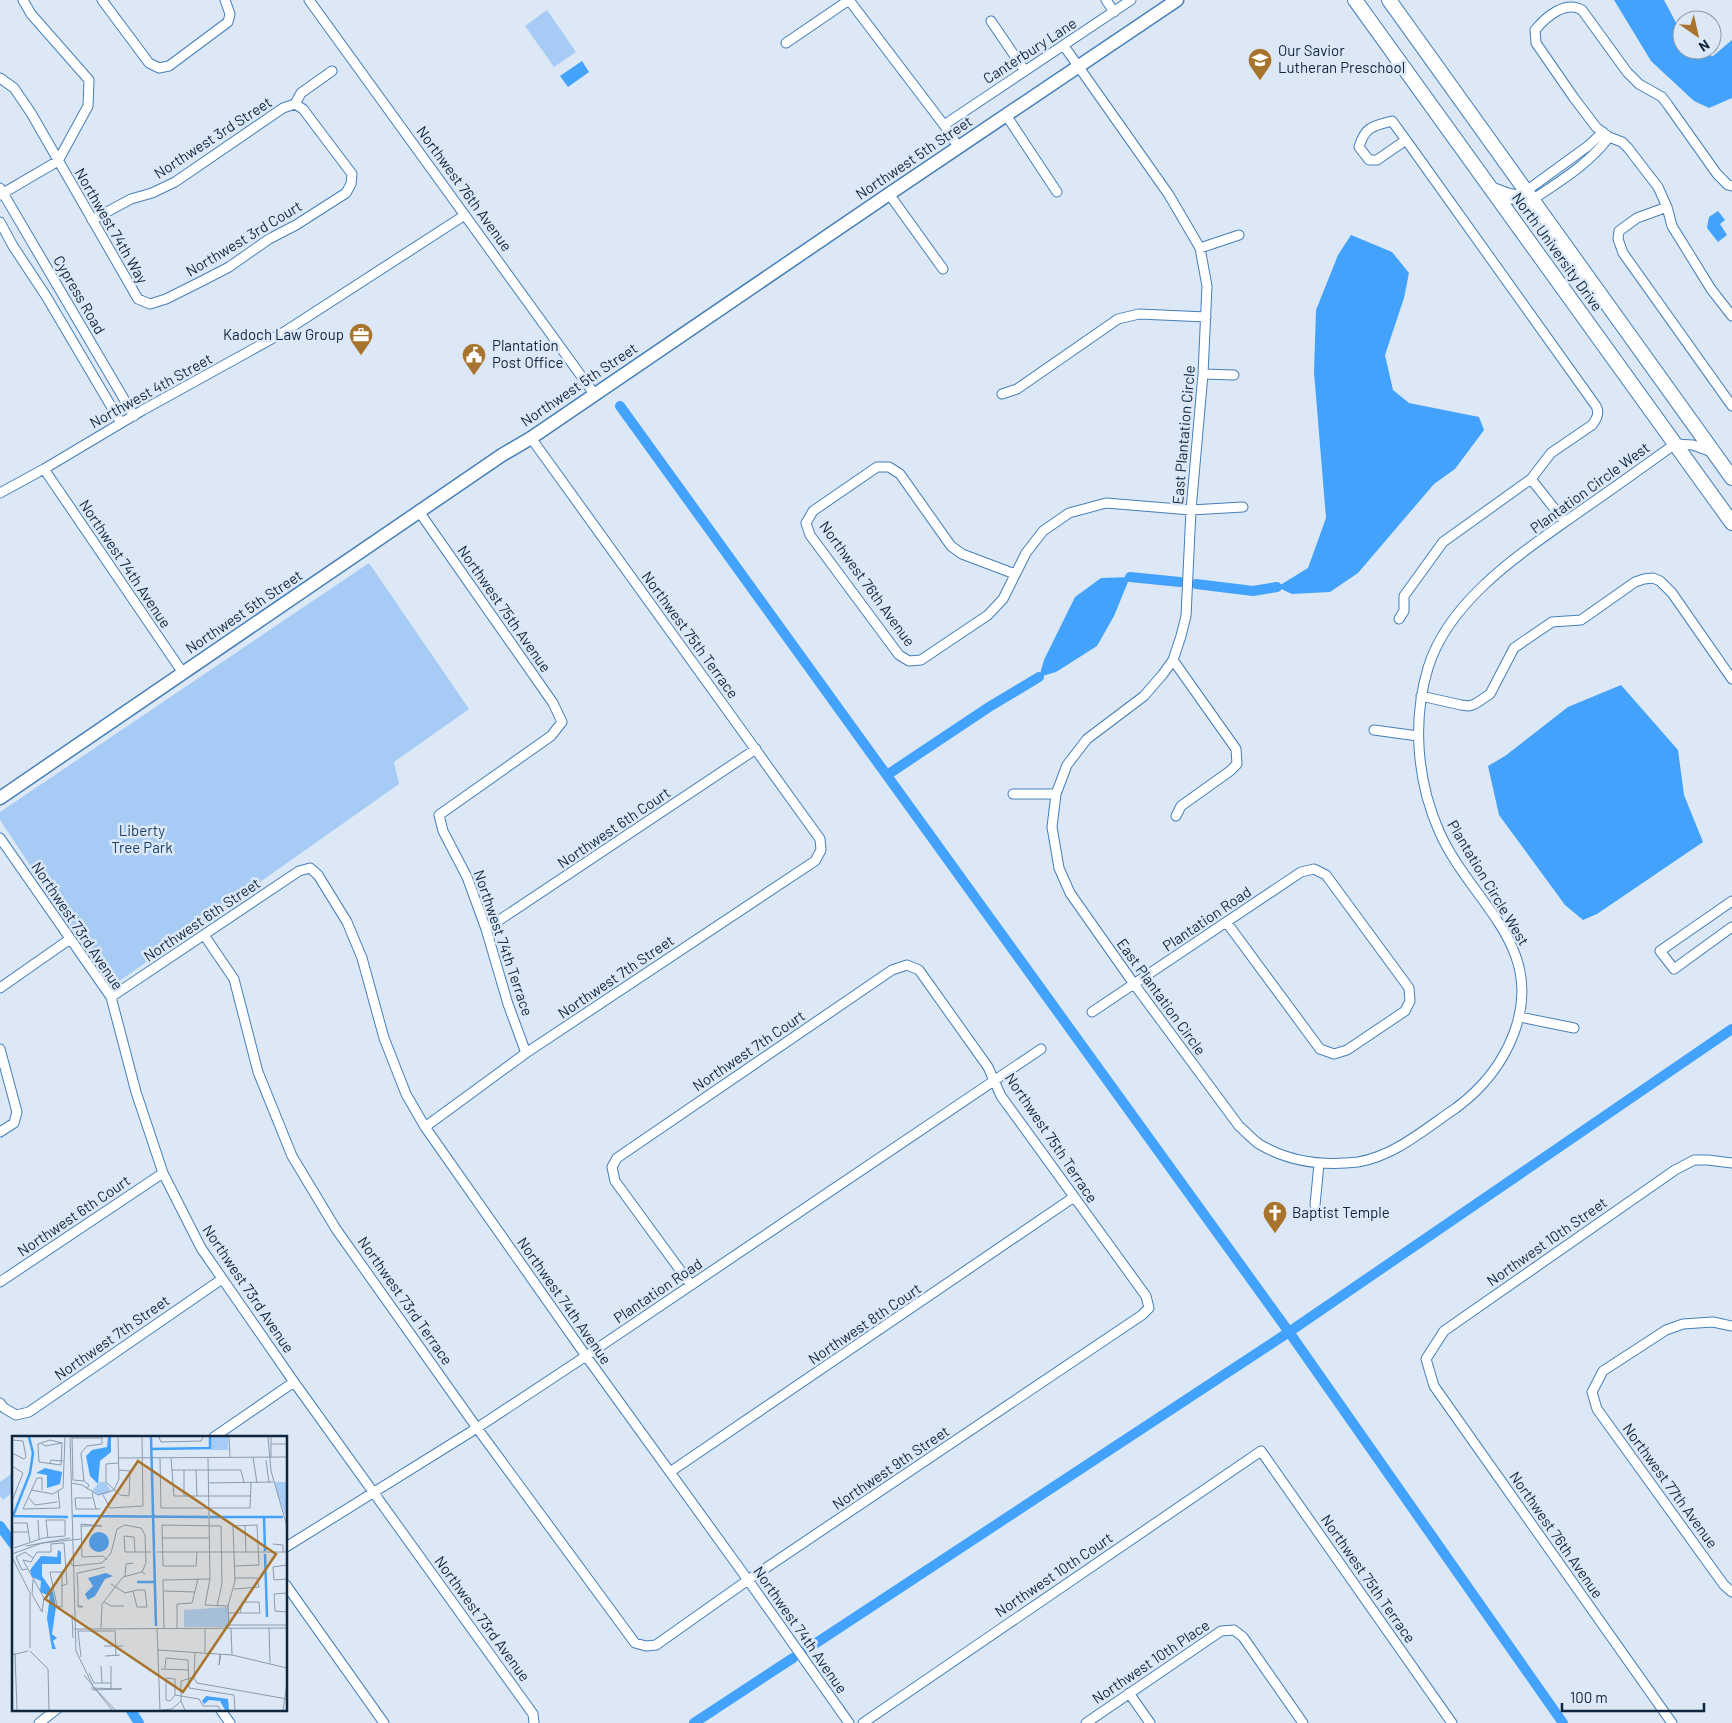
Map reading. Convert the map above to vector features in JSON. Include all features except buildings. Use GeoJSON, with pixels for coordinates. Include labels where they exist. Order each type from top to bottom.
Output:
{"type":"FeatureCollection","features":[{"type":"Feature","properties":{"kind":"main road","name":"North University Drive"},"geometry":{"type":"LineString","coordinates":[[1356,0],[1732,523]]}},
{"type":"Feature","properties":{"kind":"main road","name":"North University Drive"},"geometry":{"type":"LineString","coordinates":[[1389,0],[1732,478]]}},
{"type":"Feature","properties":{"kind":"main road"},"geometry":{"type":"LineString","coordinates":[[1493,190],[1509,196],[1529,195]]}},
{"type":"Feature","properties":{"kind":"street"},"geometry":{"type":"LineString","coordinates":[[1,192],[58,161],[88,106],[89,80],[31,14],[23,0]]}},
{"type":"Feature","properties":{"kind":"street"},"geometry":{"type":"LineString","coordinates":[[102,0],[149,63],[159,68],[168,66],[228,22],[230,14],[225,0]]}},
{"type":"Feature","properties":{"kind":"street","name":"Northwest 76th Avenue"},"geometry":{"type":"LineString","coordinates":[[309,0],[595,395]]}},
{"type":"Feature","properties":{"kind":"street"},"geometry":{"type":"LineString","coordinates":[[786,43],[849,0],[944,124],[959,148]]}},
{"type":"Feature","properties":{"kind":"street"},"geometry":{"type":"LineString","coordinates":[[1106,0],[1114,12]]}},
{"type":"Feature","properties":{"kind":"street","name":"Canterbury Lane"},"geometry":{"type":"LineString","coordinates":[[944,124],[1131,0]]}},
{"type":"Feature","properties":{"kind":"street","name":"Northwest 5th Street"},"geometry":{"type":"LineString","coordinates":[[0,798],[420,513],[502,455],[532,438],[888,194],[1177,0]]}},
{"type":"Feature","properties":{"kind":"street"},"geometry":{"type":"LineString","coordinates":[[1732,186],[1723,181],[1662,97],[1639,84],[1627,72],[1582,10],[1576,7],[1565,7],[1541,24],[1536,30],[1536,43],[1596,127],[1606,135],[1622,142],[1658,187],[1667,207],[1672,226],[1680,241],[1710,289],[1732,316]]}},
{"type":"Feature","properties":{"kind":"street"},"geometry":{"type":"LineString","coordinates":[[991,20],[1025,71]]}},
{"type":"Feature","properties":{"kind":"street","name":"East Plantation Circle"},"geometry":{"type":"LineString","coordinates":[[1064,46],[1169,195],[1200,248],[1207,286],[1203,374],[1191,510],[1186,616],[1181,636],[1172,660],[1144,696],[1087,739],[1067,764],[1056,794],[1052,827],[1059,868],[1070,893],[1134,984],[1239,1126],[1258,1143],[1286,1157],[1319,1164]]}},
{"type":"Feature","properties":{"kind":"street"},"geometry":{"type":"LineString","coordinates":[[295,104],[301,93],[332,71]]}},
{"type":"Feature","properties":{"kind":"street","name":"Northwest 74th Way"},"geometry":{"type":"LineString","coordinates":[[0,78],[14,88],[31,113],[138,300],[144,303]]}},
{"type":"Feature","properties":{"kind":"street","name":"Northwest 3rd Court"},"geometry":{"type":"LineString","coordinates":[[144,303],[150,304],[166,299],[228,267],[268,240],[296,225],[346,193],[351,184],[352,174],[303,110],[295,104]]}},
{"type":"Feature","properties":{"kind":"street","name":"Northwest 3rd Street"},"geometry":{"type":"LineString","coordinates":[[92,220],[131,199],[152,193],[175,182],[283,108],[295,104]]}},
{"type":"Feature","properties":{"kind":"street"},"geometry":{"type":"LineString","coordinates":[[1006,115],[1056,192]]}},
{"type":"Feature","properties":{"kind":"street"},"geometry":{"type":"LineString","coordinates":[[1399,619],[1404,611],[1404,596],[1443,542],[1531,479],[1551,453],[1592,425],[1598,415],[1596,406],[1406,140],[1392,122],[1376,125],[1363,134],[1359,148],[1369,160],[1377,160],[1406,140]]}},
{"type":"Feature","properties":{"kind":"street"},"geometry":{"type":"LineString","coordinates":[[1529,195],[1563,165],[1606,135]]}},
{"type":"Feature","properties":{"kind":"street"},"geometry":{"type":"LineString","coordinates":[[1529,195],[1570,174],[1592,158],[1606,135]]}},
{"type":"Feature","properties":{"kind":"street"},"geometry":{"type":"LineString","coordinates":[[1563,165],[1570,174]]}},
{"type":"Feature","properties":{"kind":"street","name":"Cypress Road"},"geometry":{"type":"LineString","coordinates":[[1,192],[134,416]]}},
{"type":"Feature","properties":{"kind":"street"},"geometry":{"type":"LineString","coordinates":[[888,194],[943,269]]}},
{"type":"Feature","properties":{"kind":"street"},"geometry":{"type":"LineString","coordinates":[[1667,207],[1637,218],[1619,230],[1618,239],[1623,253],[1732,406]]}},
{"type":"Feature","properties":{"kind":"street","name":"Northwest 4th Street"},"geometry":{"type":"LineString","coordinates":[[0,493],[284,332],[465,215]]}},
{"type":"Feature","properties":{"kind":"street"},"geometry":{"type":"LineString","coordinates":[[0,222],[122,423]]}},
{"type":"Feature","properties":{"kind":"street"},"geometry":{"type":"LineString","coordinates":[[1200,248],[1239,235]]}},
{"type":"Feature","properties":{"kind":"street"},"geometry":{"type":"LineString","coordinates":[[1002,394],[1017,388],[1118,319],[1139,314],[1206,317]]}},
{"type":"Feature","properties":{"kind":"street"},"geometry":{"type":"LineString","coordinates":[[1203,374],[1234,375]]}},
{"type":"Feature","properties":{"kind":"street","name":"Northwest 75th Terrace"},"geometry":{"type":"LineString","coordinates":[[532,438],[820,839],[821,850]]}},
{"type":"Feature","properties":{"kind":"street"},"geometry":{"type":"LineString","coordinates":[[1676,444],[1692,445],[1714,453]]}},
{"type":"Feature","properties":{"kind":"street","name":"Plantation Circle West"},"geometry":{"type":"LineString","coordinates":[[1319,1164],[1344,1164],[1369,1160],[1398,1148],[1472,1096],[1492,1076],[1508,1051],[1520,1018],[1523,988],[1517,957],[1511,941],[1440,834],[1422,776],[1418,736],[1421,696],[1428,666],[1442,637],[1462,610],[1492,577],[1565,522],[1676,444]]}},
{"type":"Feature","properties":{"kind":"street","name":"Northwest 76th Avenue"},"geometry":{"type":"LineString","coordinates":[[889,467],[900,474],[951,546],[962,554],[1015,574],[1003,599],[988,615],[921,660],[909,661],[899,655],[810,535],[806,523],[813,511],[877,468],[889,467]]}},
{"type":"Feature","properties":{"kind":"street","name":"Northwest 74th Avenue"},"geometry":{"type":"LineString","coordinates":[[44,469],[183,674]]}},
{"type":"Feature","properties":{"kind":"street"},"geometry":{"type":"LineString","coordinates":[[1531,479],[1565,522]]}},
{"type":"Feature","properties":{"kind":"street"},"geometry":{"type":"LineString","coordinates":[[1015,574],[1026,553],[1044,531],[1069,513],[1106,503],[1191,510],[1243,507]]}},
{"type":"Feature","properties":{"kind":"street","name":"Northwest 75th Avenue"},"geometry":{"type":"LineString","coordinates":[[420,513],[553,703],[562,722],[551,736],[440,815]]}},
{"type":"Feature","properties":{"kind":"street"},"geometry":{"type":"LineString","coordinates":[[1421,696],[1461,705],[1469,706],[1475,704],[1490,694],[1514,648],[1552,622],[1581,620],[1635,582],[1653,578],[1660,581],[1672,592],[1732,679]]}},
{"type":"Feature","properties":{"kind":"street"},"geometry":{"type":"LineString","coordinates":[[1172,660],[1236,749],[1236,764],[1230,771],[1181,806],[1176,816]]}},
{"type":"Feature","properties":{"kind":"street"},"geometry":{"type":"LineString","coordinates":[[1374,730],[1418,736]]}},
{"type":"Feature","properties":{"kind":"street","name":"Northwest 6th Court"},"geometry":{"type":"LineString","coordinates":[[486,929],[756,749]]}},
{"type":"Feature","properties":{"kind":"street"},"geometry":{"type":"LineString","coordinates":[[1013,794],[1056,794]]}},
{"type":"Feature","properties":{"kind":"street","name":"Northwest 74th Terrace"},"geometry":{"type":"LineString","coordinates":[[440,815],[443,832],[468,877],[486,929],[508,1004],[526,1053]]}},
{"type":"Feature","properties":{"kind":"street","name":"Northwest 73rd Avenue"},"geometry":{"type":"LineString","coordinates":[[0,838],[111,997],[136,1092],[163,1173],[201,1248],[294,1382],[533,1714],[534,1723]]}},
{"type":"Feature","properties":{"kind":"street","name":"Northwest 7th Street"},"geometry":{"type":"LineString","coordinates":[[424,1127],[526,1053],[814,861],[821,850]]}},
{"type":"Feature","properties":{"kind":"street","name":"Northwest 74th Avenue"},"geometry":{"type":"LineString","coordinates":[[310,868],[318,874],[348,922],[362,958],[384,1038],[406,1094],[424,1127],[849,1723]]}},
{"type":"Feature","properties":{"kind":"street","name":"Northwest 6th Street"},"geometry":{"type":"LineString","coordinates":[[111,997],[299,872],[310,868]]}},
{"type":"Feature","properties":{"kind":"street","name":"Plantation Road"},"geometry":{"type":"LineString","coordinates":[[1092,1012],[1301,872],[1314,869],[1326,875],[1409,988],[1410,1001],[1405,1011],[1347,1050],[1334,1054],[1320,1049],[1227,923]]}},
{"type":"Feature","properties":{"kind":"street"},"geometry":{"type":"LineString","coordinates":[[1732,901],[1660,951],[1674,969],[1732,927]]}},
{"type":"Feature","properties":{"kind":"street","name":"Northwest 73rd Terrace"},"geometry":{"type":"LineString","coordinates":[[204,935],[234,978],[258,1072],[292,1156],[336,1229],[477,1428],[635,1643],[646,1646]]}},
{"type":"Feature","properties":{"kind":"street"},"geometry":{"type":"LineString","coordinates":[[0,988],[70,939]]}},
{"type":"Feature","properties":{"kind":"street","name":"Northwest 75th Terrace"},"geometry":{"type":"LineString","coordinates":[[907,966],[919,970],[988,1067],[1002,1096],[1146,1296],[1149,1308]]}},
{"type":"Feature","properties":{"kind":"street","name":"Northwest 7th Court"},"geometry":{"type":"LineString","coordinates":[[690,1285],[615,1180],[612,1167],[618,1158],[892,970],[907,966]]}},
{"type":"Feature","properties":{"kind":"street"},"geometry":{"type":"LineString","coordinates":[[1520,1018],[1574,1028]]}},
{"type":"Feature","properties":{"kind":"street"},"geometry":{"type":"LineString","coordinates":[[0,1049],[16,1112],[14,1123],[0,1132]]}},
{"type":"Feature","properties":{"kind":"street","name":"Plantation Road"},"geometry":{"type":"LineString","coordinates":[[288,1546],[477,1428],[1041,1049]]}},
{"type":"Feature","properties":{"kind":"street","name":"Northwest 10th Street"},"geometry":{"type":"LineString","coordinates":[[1426,1359],[1444,1332],[1675,1170],[1694,1160],[1732,1163]]}},
{"type":"Feature","properties":{"kind":"street"},"geometry":{"type":"LineString","coordinates":[[1315,1205],[1319,1164]]}},
{"type":"Feature","properties":{"kind":"street","name":"Northwest 6th Court"},"geometry":{"type":"LineString","coordinates":[[0,1282],[163,1173]]}},
{"type":"Feature","properties":{"kind":"street","name":"Northwest 8th Court"},"geometry":{"type":"LineString","coordinates":[[670,1472],[1074,1197]]}},
{"type":"Feature","properties":{"kind":"street","name":"Northwest 7th Street"},"geometry":{"type":"LineString","coordinates":[[0,1403],[4,1408],[16,1415],[29,1412],[222,1279]]}},
{"type":"Feature","properties":{"kind":"street","name":"Northwest 9th Street"},"geometry":{"type":"LineString","coordinates":[[646,1646],[656,1645],[748,1580],[1142,1315],[1149,1308]]}},
{"type":"Feature","properties":{"kind":"street","name":"Northwest 77th Avenue"},"geometry":{"type":"LineString","coordinates":[[1732,1326],[1713,1322],[1683,1324],[1666,1330],[1604,1372],[1592,1392],[1597,1409],[1724,1585],[1732,1592]]}},
{"type":"Feature","properties":{"kind":"street","name":"Northwest 76th Avenue"},"geometry":{"type":"LineString","coordinates":[[1426,1359],[1434,1386],[1672,1723]]}},
{"type":"Feature","properties":{"kind":"street"},"geometry":{"type":"LineString","coordinates":[[215,1436],[294,1382]]}},
{"type":"Feature","properties":{"kind":"street","name":"Northwest 75th Terrace"},"geometry":{"type":"LineString","coordinates":[[1261,1450],[1452,1723]]}},
{"type":"Feature","properties":{"kind":"street","name":"Northwest 10th Court"},"geometry":{"type":"LineString","coordinates":[[863,1723],[1261,1450]]}},
{"type":"Feature","properties":{"kind":"street"},"geometry":{"type":"LineString","coordinates":[[288,1588],[384,1723]]}},
{"type":"Feature","properties":{"kind":"street","name":"Northwest 10th Place"},"geometry":{"type":"LineString","coordinates":[[1086,1723],[1221,1631],[1234,1630],[1244,1637],[1303,1723]]}},
{"type":"Feature","properties":{"kind":"street"},"geometry":{"type":"LineString","coordinates":[[1129,1694],[1150,1723]]}},
{"type":"Feature","properties":{"kind":"street"},"geometry":{"type":"LineString","coordinates":[[39,1723],[56,1710]]}},
{"type":"Feature","properties":{"kind":"street"},"geometry":{"type":"LineString","coordinates":[[221,1710],[230,1723]]}},
{"type":"Feature","properties":{"kind":"green space"},"geometry":{"type":"Polygon","coordinates":[[[547,10],[576,52],[554,67],[525,26],[547,10]]]}},
{"type":"Feature","properties":{"kind":"green space","name":"Liberty Tree Park"},"geometry":{"type":"Polygon","coordinates":[[[369,563],[469,709],[394,762],[399,784],[111,987],[0,820],[0,812],[369,563]]]}},
{"type":"Feature","properties":{"kind":"green space"},"geometry":{"type":"Polygon","coordinates":[[[12,1473],[12,1493],[3,1500],[0,1496],[0,1482],[12,1473]]]}},
{"type":"Feature","properties":{"kind":"water"},"geometry":{"type":"Polygon","coordinates":[[[1614,0],[1664,0],[1672,15],[1672,60],[1722,60],[1722,48],[1732,40],[1732,98],[1709,108],[1694,101],[1651,61],[1614,0]]]}},
{"type":"Feature","properties":{"kind":"water"},"geometry":{"type":"Polygon","coordinates":[[[582,61],[589,72],[568,87],[560,76],[582,61]]]}},
{"type":"Feature","properties":{"kind":"water"},"geometry":{"type":"Polygon","coordinates":[[[1718,211],[1725,220],[1720,224],[1727,235],[1718,242],[1707,228],[1709,217],[1718,211]]]}},
{"type":"Feature","properties":{"kind":"water"},"geometry":{"type":"Polygon","coordinates":[[[1351,235],[1392,252],[1409,273],[1404,298],[1385,355],[1393,390],[1409,403],[1479,417],[1484,430],[1455,469],[1434,484],[1358,573],[1330,592],[1292,594],[1277,587],[1308,568],[1326,518],[1314,372],[1316,310],[1338,255],[1351,235]]]}},
{"type":"Feature","properties":{"kind":"water"},"geometry":{"type":"Polygon","coordinates":[[[1130,577],[1114,616],[1097,646],[1056,672],[1039,677],[1044,660],[1075,597],[1101,578],[1130,577]]]}},
{"type":"Feature","properties":{"kind":"water"},"geometry":{"type":"Polygon","coordinates":[[[1621,685],[1678,750],[1684,795],[1703,842],[1597,914],[1583,920],[1565,905],[1499,815],[1488,766],[1505,756],[1568,707],[1621,685]]]}},
{"type":"Feature","properties":{"kind":"waterway"},"geometry":{"type":"LineString","coordinates":[[620,406],[1289,1332],[1563,1723]]}},
{"type":"Feature","properties":{"kind":"waterway"},"geometry":{"type":"LineString","coordinates":[[1130,577],[1180,582]]}},
{"type":"Feature","properties":{"kind":"waterway"},"geometry":{"type":"LineString","coordinates":[[1196,584],[1253,591],[1277,587]]}},
{"type":"Feature","properties":{"kind":"waterway"},"geometry":{"type":"LineString","coordinates":[[887,775],[989,707],[1039,677]]}},
{"type":"Feature","properties":{"kind":"waterway"},"geometry":{"type":"LineString","coordinates":[[807,1649],[1289,1332],[1732,1029]]}},
{"type":"Feature","properties":{"kind":"waterway"},"geometry":{"type":"LineString","coordinates":[[0,1526],[12,1542]]}},
{"type":"Feature","properties":{"kind":"waterway"},"geometry":{"type":"LineString","coordinates":[[694,1723],[793,1658]]}},
{"type":"Feature","properties":{"kind":"waterway"},"geometry":{"type":"LineString","coordinates":[[131,1710],[139,1723]]}},
{"type":"Feature","properties":{"kind":"place","name":"Our Savior Lutheran Preschool"},"geometry":{"type":"Point","coordinates":[1260,81]}},
{"type":"Feature","properties":{"kind":"place","name":"Kadoch Law Group"},"geometry":{"type":"Point","coordinates":[361,356]}},
{"type":"Feature","properties":{"kind":"place","name":"Plantation Post Office"},"geometry":{"type":"Point","coordinates":[474,376]}},
{"type":"Feature","properties":{"kind":"place","name":"Baptist Temple"},"geometry":{"type":"Point","coordinates":[1275,1234]}}]}
